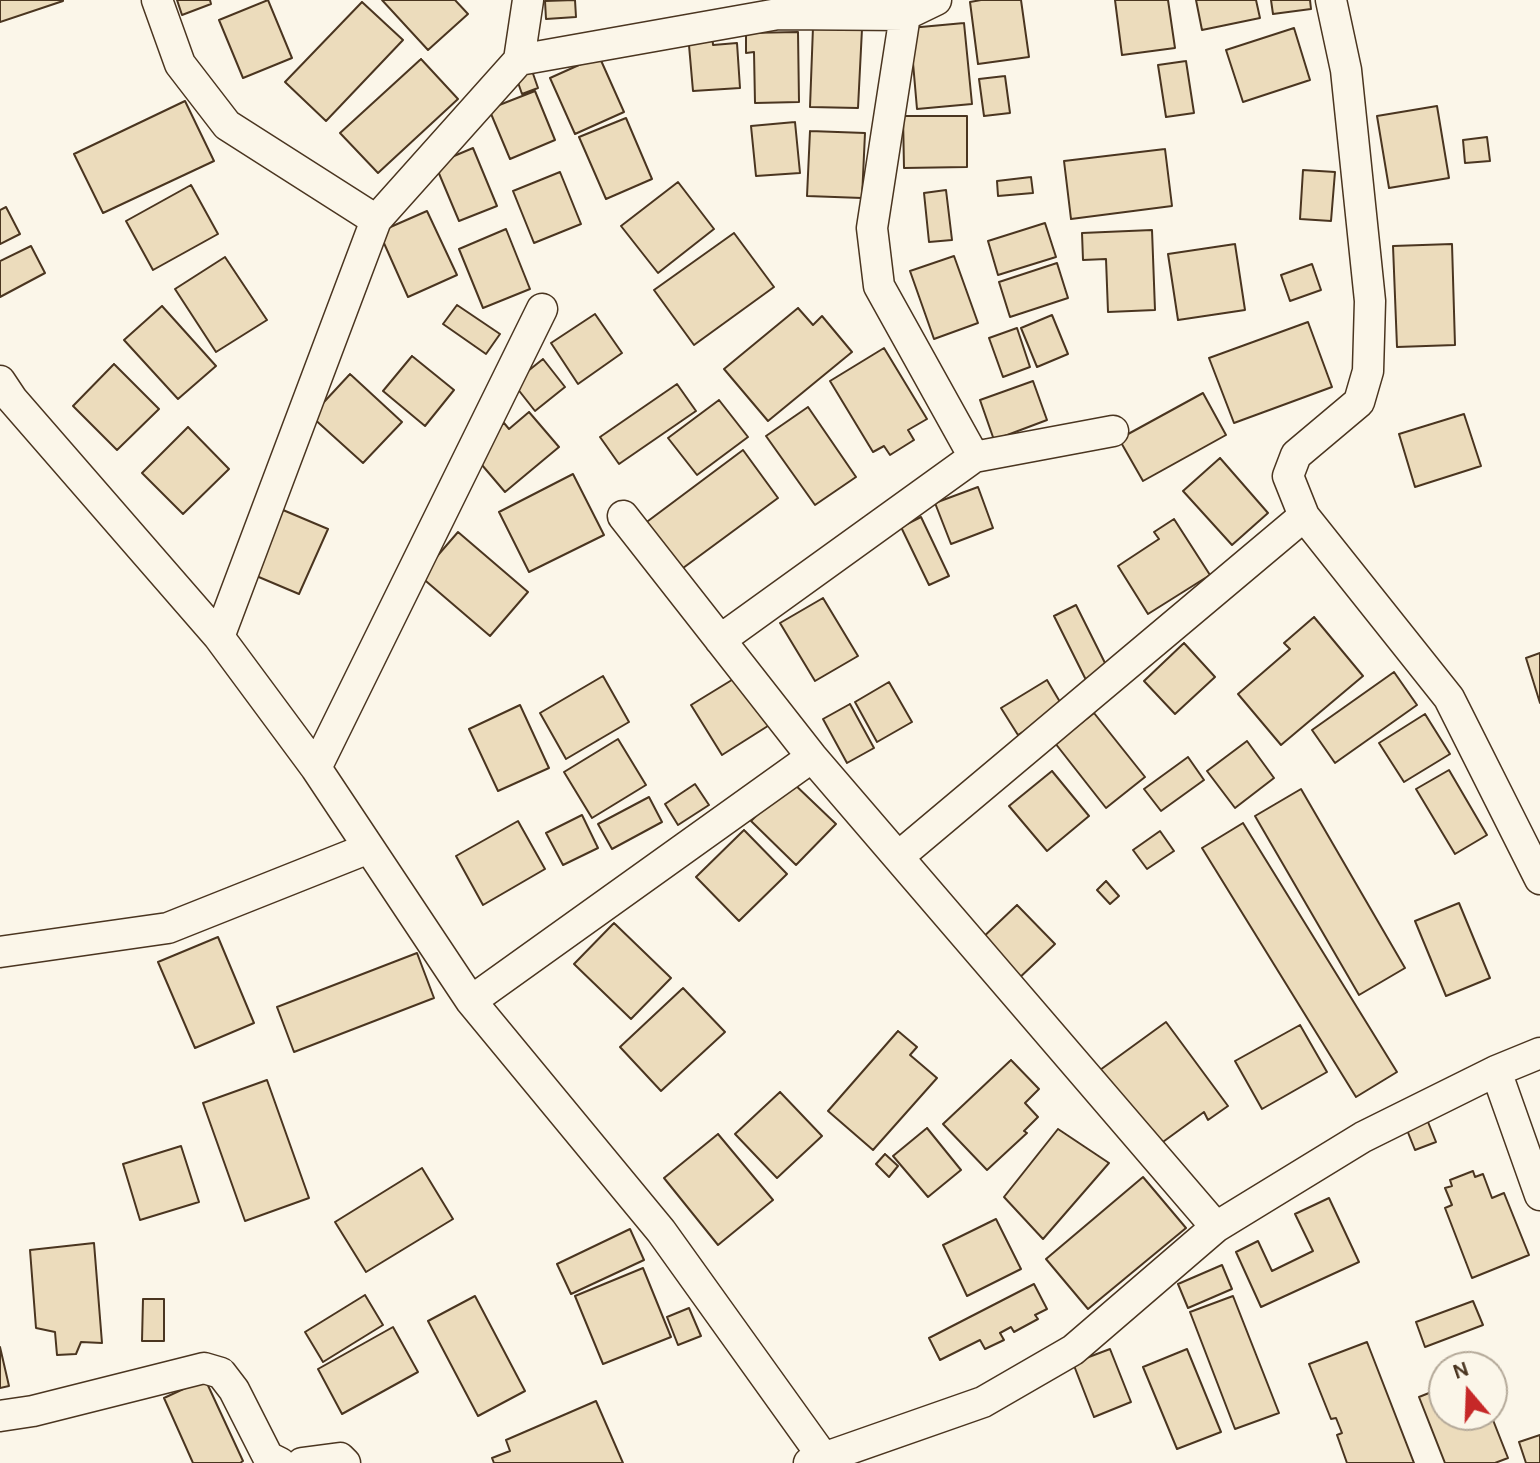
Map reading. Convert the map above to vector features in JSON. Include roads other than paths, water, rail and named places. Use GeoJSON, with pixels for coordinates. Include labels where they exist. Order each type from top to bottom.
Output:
{"type":"FeatureCollection","features":[{"type":"Feature","properties":{"kind":"street"},"geometry":{"type":"LineString","coordinates":[[157,0],[180,64],[227,125],[376,220]]}},
{"type":"Feature","properties":{"kind":"street"},"geometry":{"type":"LineString","coordinates":[[219,637],[376,220],[519,60],[528,0]]}},
{"type":"Feature","properties":{"kind":"street"},"geometry":{"type":"LineString","coordinates":[[519,60],[778,14],[905,15],[936,0]]}},
{"type":"Feature","properties":{"kind":"street"},"geometry":{"type":"LineString","coordinates":[[1331,0],[1346,70],[1370,301],[1368,371],[1359,402],[1296,455],[1288,476],[1304,516],[1449,698],[1540,879]]}},
{"type":"Feature","properties":{"kind":"street"},"geometry":{"type":"LineString","coordinates":[[905,15],[872,228],[879,286],[974,457]]}},
{"type":"Feature","properties":{"kind":"street"},"geometry":{"type":"LineString","coordinates":[[316,768],[542,309]]}},
{"type":"Feature","properties":{"kind":"street"},"geometry":{"type":"LineString","coordinates":[[4,395],[219,637],[316,768],[471,1001],[661,1231],[816,1460],[872,1453],[983,1402],[1073,1350],[1216,1227],[1363,1137],[1496,1071],[1540,1053]]}},
{"type":"Feature","properties":{"kind":"street"},"geometry":{"type":"LineString","coordinates":[[720,640],[974,457],[1113,431]]}},
{"type":"Feature","properties":{"kind":"street"},"geometry":{"type":"LineString","coordinates":[[623,516],[812,757],[1216,1227]]}},
{"type":"Feature","properties":{"kind":"street"},"geometry":{"type":"LineString","coordinates":[[898,857],[1304,516]]}},
{"type":"Feature","properties":{"kind":"street"},"geometry":{"type":"LineString","coordinates":[[471,1001],[812,757]]}},
{"type":"Feature","properties":{"kind":"street"},"geometry":{"type":"LineString","coordinates":[[0,952],[168,928],[369,848]]}},
{"type":"Feature","properties":{"kind":"street"},"geometry":{"type":"LineString","coordinates":[[1496,1071],[1540,1195]]}},
{"type":"Feature","properties":{"kind":"street"},"geometry":{"type":"LineString","coordinates":[[0,1416],[33,1411],[204,1368],[221,1373],[234,1390],[268,1457],[280,1463]]}},
{"type":"Feature","properties":{"kind":"street"},"geometry":{"type":"LineString","coordinates":[[302,1463],[340,1458],[345,1463]]}}]}
